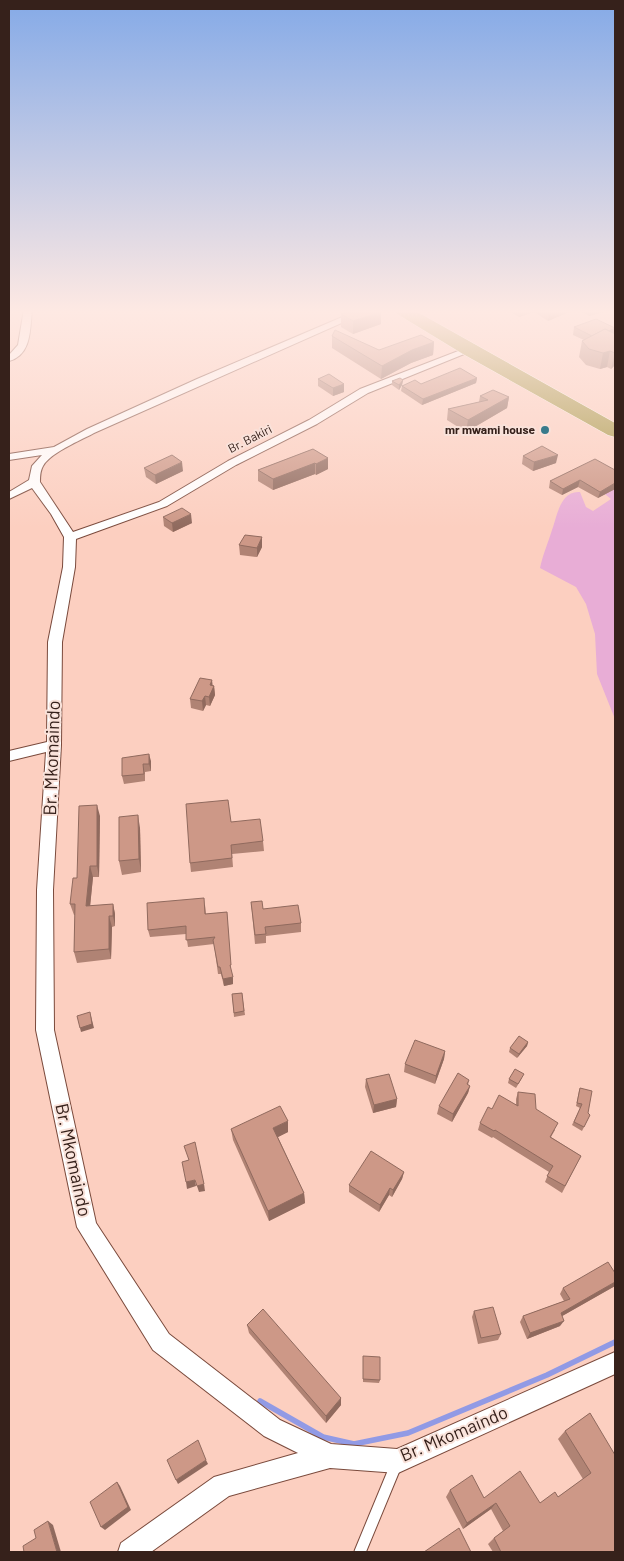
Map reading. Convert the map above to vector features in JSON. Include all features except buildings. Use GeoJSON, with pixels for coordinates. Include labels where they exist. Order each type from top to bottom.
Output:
{"type":"FeatureCollection","features":[{"type":"Feature","properties":{"kind":"highway"},"geometry":{"type":"LineString","coordinates":[[527,382],[614,429]]}},
{"type":"Feature","properties":{"kind":"street"},"geometry":{"type":"LineString","coordinates":[[70,537],[57,514],[34,482],[35,469],[40,462],[58,449],[112,421],[198,382]]}},
{"type":"Feature","properties":{"kind":"street","name":"Br. Bakiri"},"geometry":{"type":"LineString","coordinates":[[70,537],[163,504],[232,464],[313,422],[364,391],[387,382]]}},
{"type":"Feature","properties":{"kind":"street"},"geometry":{"type":"LineString","coordinates":[[9,458],[58,449]]}},
{"type":"Feature","properties":{"kind":"street"},"geometry":{"type":"LineString","coordinates":[[9,458],[35,469]]}},
{"type":"Feature","properties":{"kind":"street"},"geometry":{"type":"LineString","coordinates":[[9,496],[34,482]]}},
{"type":"Feature","properties":{"kind":"street","name":"Br. Mkomaindo"},"geometry":{"type":"LineString","coordinates":[[70,537],[69,567],[55,642],[54,745],[45,890],[45,1030],[87,1227],[161,1342],[272,1428],[330,1456],[398,1461],[615,1363]]}},
{"type":"Feature","properties":{"kind":"street"},"geometry":{"type":"LineString","coordinates":[[9,756],[54,745]]}},
{"type":"Feature","properties":{"kind":"street"},"geometry":{"type":"LineString","coordinates":[[130,1552],[223,1486],[330,1456]]}},
{"type":"Feature","properties":{"kind":"lane"},"geometry":{"type":"LineString","coordinates":[[360,1552],[398,1461]]}},
{"type":"Feature","properties":{"kind":"shaded area"},"geometry":{"type":"Polygon","coordinates":[[[615,488],[615,719],[597,674],[595,634],[586,604],[576,587],[540,568],[560,505],[568,495],[580,492],[586,507],[593,511],[611,499],[600,490],[615,488]]]}},
{"type":"Feature","properties":{"kind":"waterway"},"geometry":{"type":"LineString","coordinates":[[260,1401],[323,1437],[354,1444],[408,1433],[547,1375],[615,1342]]}},
{"type":"Feature","properties":{"kind":"place","name":"mr mwami house"},"geometry":{"type":"Point","coordinates":[545,430]}}]}
